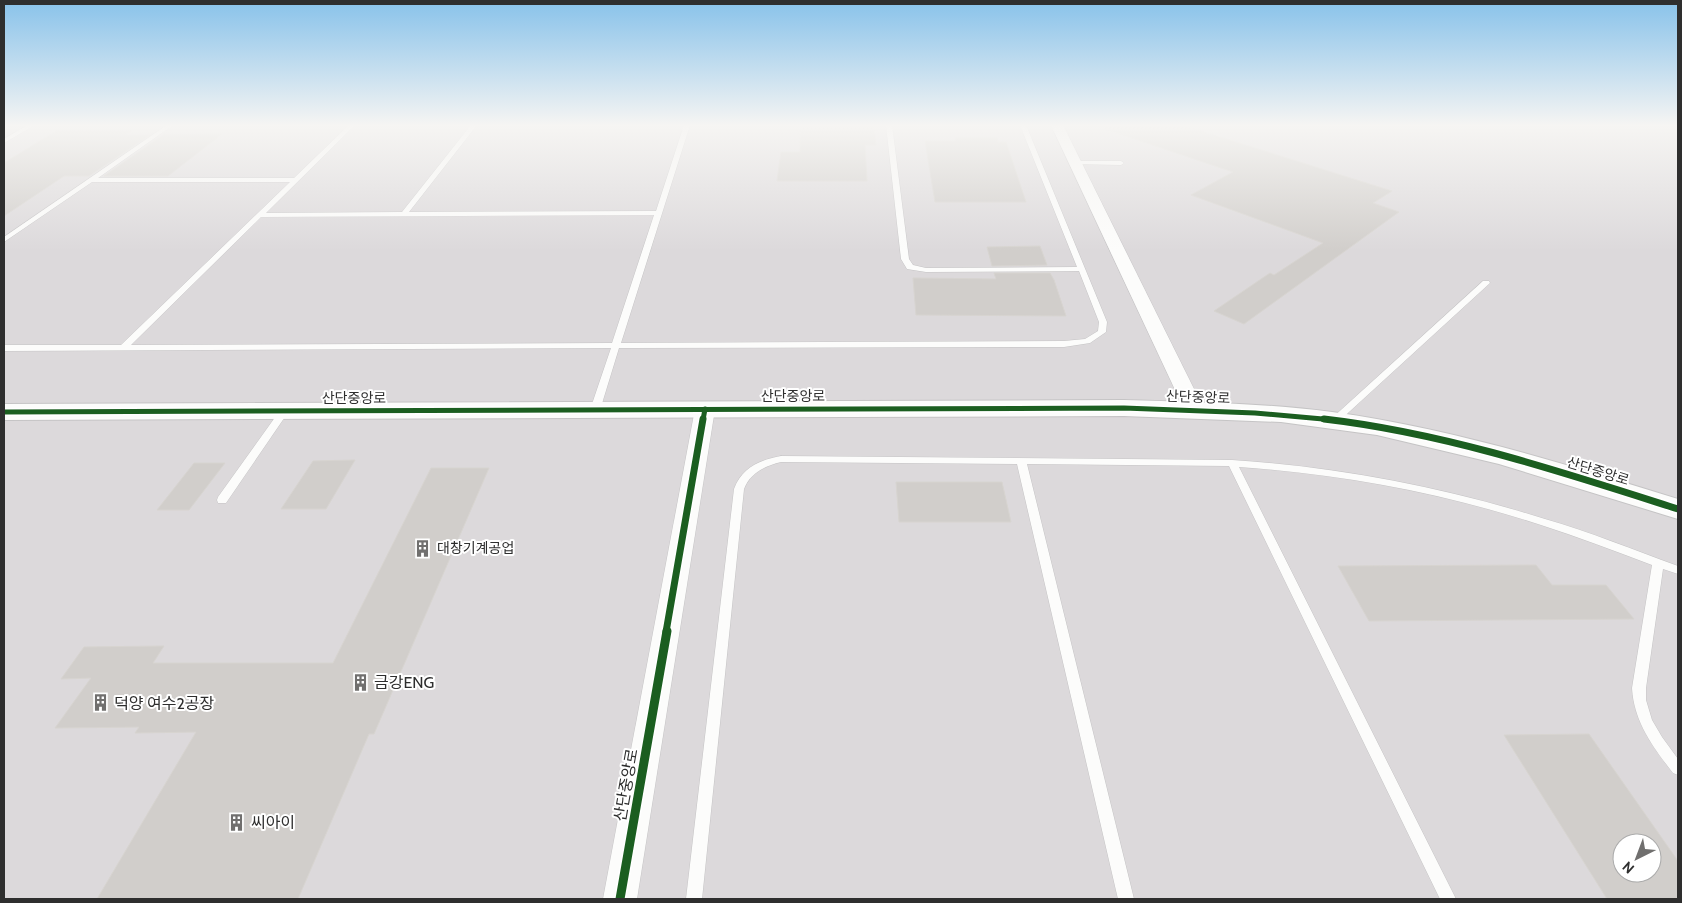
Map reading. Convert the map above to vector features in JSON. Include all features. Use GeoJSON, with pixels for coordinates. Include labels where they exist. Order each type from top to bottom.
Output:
{"type":"FeatureCollection","features":[{"type":"Feature","properties":{"kind":"street"},"geometry":{"type":"LineString","coordinates":[[1078,167],[1194,409]]}},
{"type":"Feature","properties":{"kind":"street","name":"산단중앙로"},"geometry":{"type":"LineString","coordinates":[[620,899],[705,409]]}},
{"type":"Feature","properties":{"kind":"street","name":"산단중앙로"},"geometry":{"type":"LineString","coordinates":[[4,412],[1194,409],[1334,420],[1426,437],[1503,456],[1678,509]]}},
{"type":"Feature","properties":{"kind":"lane"},"geometry":{"type":"LineString","coordinates":[[4,240],[108,167]]}},
{"type":"Feature","properties":{"kind":"lane"},"geometry":{"type":"LineString","coordinates":[[123,348],[308,167]]}},
{"type":"Feature","properties":{"kind":"lane"},"geometry":{"type":"LineString","coordinates":[[404,214],[441,167]]}},
{"type":"Feature","properties":{"kind":"lane"},"geometry":{"type":"LineString","coordinates":[[595,410],[673,167]]}},
{"type":"Feature","properties":{"kind":"lane"},"geometry":{"type":"LineString","coordinates":[[894,167],[905,258],[910,267],[926,270],[1082,269]]}},
{"type":"Feature","properties":{"kind":"lane"},"geometry":{"type":"LineString","coordinates":[[4,348],[1080,343],[1093,338],[1104,329],[1103,322],[1040,167]]}},
{"type":"Feature","properties":{"kind":"lane"},"geometry":{"type":"LineString","coordinates":[[89,180],[295,180]]}},
{"type":"Feature","properties":{"kind":"lane"},"geometry":{"type":"LineString","coordinates":[[259,215],[658,213]]}},
{"type":"Feature","properties":{"kind":"lane"},"geometry":{"type":"LineString","coordinates":[[1334,420],[1486,284]]}},
{"type":"Feature","properties":{"kind":"lane"},"geometry":{"type":"LineString","coordinates":[[222,500],[284,411]]}},
{"type":"Feature","properties":{"kind":"lane"},"geometry":{"type":"LineString","coordinates":[[694,899],[739,489],[744,477],[759,466],[781,459],[1232,463],[1320,470],[1426,490],[1529,517],[1678,570]]}},
{"type":"Feature","properties":{"kind":"lane"},"geometry":{"type":"LineString","coordinates":[[1021,461],[1126,899]]}},
{"type":"Feature","properties":{"kind":"lane"},"geometry":{"type":"LineString","coordinates":[[1232,463],[1448,899]]}},
{"type":"Feature","properties":{"kind":"lane"},"geometry":{"type":"LineString","coordinates":[[1658,563],[1639,688],[1639,702],[1648,727],[1678,769]]}},
{"type":"Feature","properties":{"kind":"shaded area"},"geometry":{"type":"Polygon","coordinates":[[[4,167],[1678,167],[1678,899],[4,899],[4,167]]]}},
{"type":"Feature","properties":{"kind":"building"},"geometry":{"type":"Polygon","coordinates":[[[4,167],[102,167],[89,176],[64,176],[4,216],[4,167]]]}},
{"type":"Feature","properties":{"kind":"building"},"geometry":{"type":"Polygon","coordinates":[[[117,167],[179,167],[168,176],[104,176],[117,167]]]}},
{"type":"Feature","properties":{"kind":"building"},"geometry":{"type":"Polygon","coordinates":[[[779,167],[866,167],[867,181],[777,181],[779,167]]]}},
{"type":"Feature","properties":{"kind":"building"},"geometry":{"type":"Polygon","coordinates":[[[929,167],[1014,167],[1026,202],[935,202],[929,167]]]}},
{"type":"Feature","properties":{"kind":"building"},"geometry":{"type":"Polygon","coordinates":[[[1219,167],[1316,167],[1392,191],[1373,203],[1399,212],[1244,324],[1214,311],[1270,273],[1274,275],[1323,243],[1191,195],[1233,172],[1219,167]]]}},
{"type":"Feature","properties":{"kind":"building"},"geometry":{"type":"Polygon","coordinates":[[[1040,246],[1047,265],[992,266],[987,247],[1040,246]]]}},
{"type":"Feature","properties":{"kind":"building"},"geometry":{"type":"Polygon","coordinates":[[[994,273],[1050,273],[1066,316],[916,315],[913,278],[996,279],[994,273]]]}},
{"type":"Feature","properties":{"kind":"building"},"geometry":{"type":"Polygon","coordinates":[[[355,460],[326,509],[281,509],[313,461],[355,460]]]}},
{"type":"Feature","properties":{"kind":"building"},"geometry":{"type":"Polygon","coordinates":[[[194,463],[225,463],[189,510],[157,510],[194,463]]]}},
{"type":"Feature","properties":{"kind":"building"},"geometry":{"type":"Polygon","coordinates":[[[431,468],[489,468],[374,734],[369,734],[298,899],[97,899],[196,732],[135,733],[139,727],[55,728],[91,678],[61,679],[84,647],[164,646],[153,663],[333,663],[431,468]]]}},
{"type":"Feature","properties":{"kind":"building"},"geometry":{"type":"Polygon","coordinates":[[[896,482],[1002,482],[1011,522],[899,522],[896,482]]]}},
{"type":"Feature","properties":{"kind":"building"},"geometry":{"type":"Polygon","coordinates":[[[1536,565],[1552,585],[1606,585],[1634,619],[1369,621],[1338,566],[1536,565]]]}},
{"type":"Feature","properties":{"kind":"building"},"geometry":{"type":"Polygon","coordinates":[[[1589,734],[1658,833],[1612,833],[1612,883],[1662,883],[1662,838],[1678,861],[1678,899],[1607,899],[1504,735],[1589,734]]]}},
{"type":"Feature","properties":{"kind":"cycle path"},"geometry":{"type":"LineString","coordinates":[[4,412],[1124,408],[1255,413],[1333,420],[1421,436],[1507,457],[1678,509]]}},
{"type":"Feature","properties":{"kind":"cycle path"},"geometry":{"type":"LineString","coordinates":[[620,899],[705,409]]}},
{"type":"Feature","properties":{"kind":"place","name":"대창기계공업"},"geometry":{"type":"Point","coordinates":[423,548]}},
{"type":"Feature","properties":{"kind":"place","name":"금강ENG"},"geometry":{"type":"Point","coordinates":[360,682]}},
{"type":"Feature","properties":{"kind":"place","name":"덕양 여수2공장"},"geometry":{"type":"Point","coordinates":[100,703]}},
{"type":"Feature","properties":{"kind":"place","name":"씨아이"},"geometry":{"type":"Point","coordinates":[237,822]}}]}
